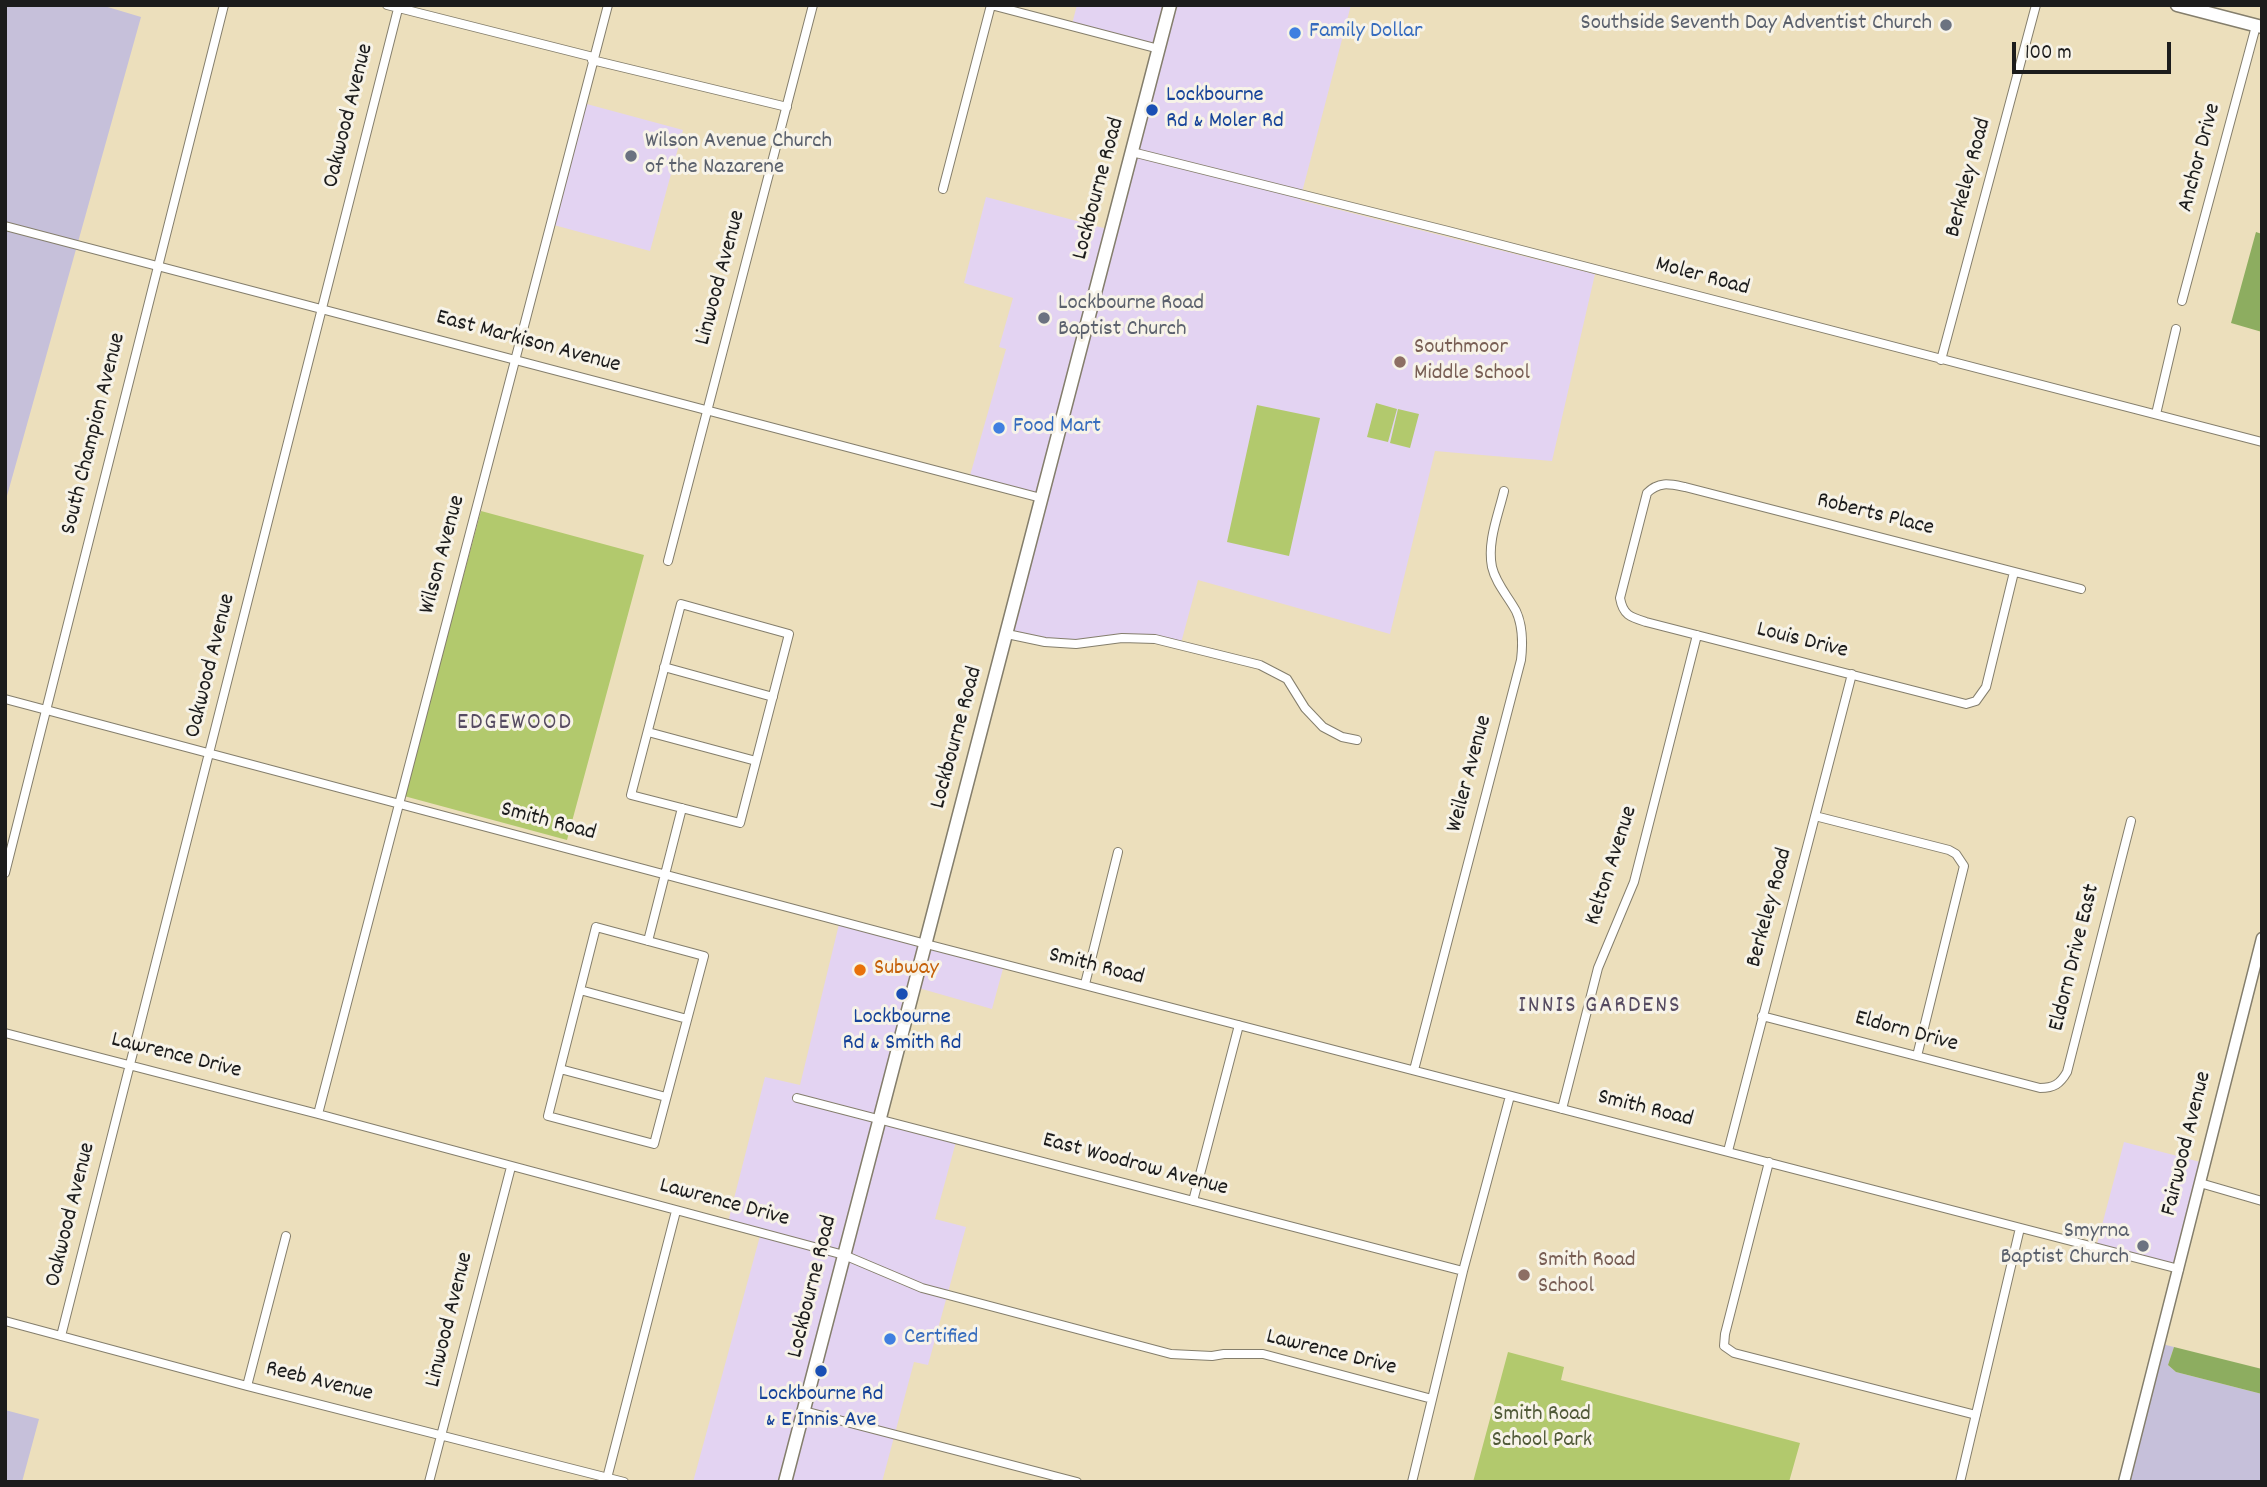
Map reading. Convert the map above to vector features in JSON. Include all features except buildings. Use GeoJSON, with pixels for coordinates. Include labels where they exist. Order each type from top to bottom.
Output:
{"type":"FeatureCollection","features":[{"type":"Feature","properties":{"kind":"main road","name":"Lockbourne Road"},"geometry":{"type":"LineString","coordinates":[[785,1482],[1170,5]]}},
{"type":"Feature","properties":{"kind":"main road"},"geometry":{"type":"LineString","coordinates":[[2177,5],[2259,26]]}},
{"type":"Feature","properties":{"kind":"street","name":"South Champion Avenue"},"geometry":{"type":"LineString","coordinates":[[5,873],[224,5]]}},
{"type":"Feature","properties":{"kind":"street"},"geometry":{"type":"LineString","coordinates":[[387,5],[787,107]]}},
{"type":"Feature","properties":{"kind":"street","name":"Wilson Avenue"},"geometry":{"type":"LineString","coordinates":[[318,1114],[608,5]]}},
{"type":"Feature","properties":{"kind":"street","name":"Linwood Avenue"},"geometry":{"type":"LineString","coordinates":[[668,561],[813,5]]}},
{"type":"Feature","properties":{"kind":"street"},"geometry":{"type":"LineString","coordinates":[[943,189],[991,5],[1159,49]]}},
{"type":"Feature","properties":{"kind":"street","name":"Berkeley Road"},"geometry":{"type":"LineString","coordinates":[[1941,360],[2036,5]]}},
{"type":"Feature","properties":{"kind":"street","name":"Oakwood Avenue"},"geometry":{"type":"LineString","coordinates":[[61,1336],[399,7]]}},
{"type":"Feature","properties":{"kind":"street","name":"Anchor Drive"},"geometry":{"type":"LineString","coordinates":[[2182,301],[2259,26]]}},
{"type":"Feature","properties":{"kind":"street","name":"Moler Road"},"geometry":{"type":"LineString","coordinates":[[1132,152],[2262,442]]}},
{"type":"Feature","properties":{"kind":"street","name":"East Markison Avenue"},"geometry":{"type":"LineString","coordinates":[[5,226],[1041,498]]}},
{"type":"Feature","properties":{"kind":"street"},"geometry":{"type":"LineString","coordinates":[[2156,414],[2176,329]]}},
{"type":"Feature","properties":{"kind":"street","name":"Roberts Place"},"geometry":{"type":"LineString","coordinates":[[1622,609],[1622,585],[1643,505],[1647,493],[1659,484],[1685,487],[2081,589]]}},
{"type":"Feature","properties":{"kind":"street","name":"Weiler Avenue"},"geometry":{"type":"LineString","coordinates":[[1414,1070],[1521,660],[1521,626],[1516,611],[1497,582],[1492,559],[1492,536],[1504,491]]}},
{"type":"Feature","properties":{"kind":"street","name":"Louis Drive"},"geometry":{"type":"LineString","coordinates":[[1622,609],[1631,617],[1966,704],[1976,701],[1986,687],[2014,572]]}},
{"type":"Feature","properties":{"kind":"street"},"geometry":{"type":"LineString","coordinates":[[681,604],[789,634],[773,696],[740,823],[631,795],[681,604]]}},
{"type":"Feature","properties":{"kind":"street"},"geometry":{"type":"LineString","coordinates":[[1007,634],[1045,642],[1155,639],[1260,665],[1287,679],[1305,708],[1323,727],[1342,737],[1357,740]]}},
{"type":"Feature","properties":{"kind":"street","name":"Kelton Avenue"},"geometry":{"type":"LineString","coordinates":[[1562,1109],[1598,968],[1634,882],[1698,635]]}},
{"type":"Feature","properties":{"kind":"street"},"geometry":{"type":"LineString","coordinates":[[664,667],[773,696]]}},
{"type":"Feature","properties":{"kind":"street","name":"Berkeley Road"},"geometry":{"type":"LineString","coordinates":[[1728,1151],[1852,674]]}},
{"type":"Feature","properties":{"kind":"street","name":"Smith Road"},"geometry":{"type":"LineString","coordinates":[[5,699],[926,944],[2179,1269]]}},
{"type":"Feature","properties":{"kind":"street"},"geometry":{"type":"LineString","coordinates":[[648,732],[757,761]]}},
{"type":"Feature","properties":{"kind":"street"},"geometry":{"type":"LineString","coordinates":[[648,941],[682,808]]}},
{"type":"Feature","properties":{"kind":"street"},"geometry":{"type":"LineString","coordinates":[[1815,816],[1949,850],[1961,860],[1964,873],[1917,1056]]}},
{"type":"Feature","properties":{"kind":"street","name":"Eldorn Drive East"},"geometry":{"type":"LineString","coordinates":[[2040,1088],[2052,1088],[2061,1082],[2067,1072],[2131,821]]}},
{"type":"Feature","properties":{"kind":"street"},"geometry":{"type":"LineString","coordinates":[[1085,984],[1118,852]]}},
{"type":"Feature","properties":{"kind":"street"},"geometry":{"type":"LineString","coordinates":[[596,927],[648,941],[704,956],[654,1144],[548,1116],[596,927]]}},
{"type":"Feature","properties":{"kind":"street","name":"Fairwood Avenue"},"geometry":{"type":"LineString","coordinates":[[2124,1482],[2262,938]]}},
{"type":"Feature","properties":{"kind":"street"},"geometry":{"type":"LineString","coordinates":[[580,990],[687,1019]]}},
{"type":"Feature","properties":{"kind":"street","name":"Eldorn Drive"},"geometry":{"type":"LineString","coordinates":[[1762,1016],[2040,1088]]}},
{"type":"Feature","properties":{"kind":"street"},"geometry":{"type":"LineString","coordinates":[[1193,1201],[1239,1026]]}},
{"type":"Feature","properties":{"kind":"street","name":"Lawrence Drive"},"geometry":{"type":"LineString","coordinates":[[5,1033],[844,1255],[922,1288],[1171,1354],[1263,1354],[1432,1399]]}},
{"type":"Feature","properties":{"kind":"street"},"geometry":{"type":"LineString","coordinates":[[560,1069],[666,1097]]}},
{"type":"Feature","properties":{"kind":"street"},"geometry":{"type":"LineString","coordinates":[[1412,1482],[1463,1271],[1510,1096]]}},
{"type":"Feature","properties":{"kind":"street","name":"East Woodrow Avenue"},"geometry":{"type":"LineString","coordinates":[[797,1098],[1463,1271]]}},
{"type":"Feature","properties":{"kind":"street"},"geometry":{"type":"LineString","coordinates":[[1769,1162],[1724,1334],[1724,1346],[1734,1353],[1976,1415]]}},
{"type":"Feature","properties":{"kind":"street","name":"Linwood Avenue"},"geometry":{"type":"LineString","coordinates":[[429,1482],[511,1167]]}},
{"type":"Feature","properties":{"kind":"street"},"geometry":{"type":"LineString","coordinates":[[2200,1183],[2262,1201]]}},
{"type":"Feature","properties":{"kind":"street"},"geometry":{"type":"LineString","coordinates":[[607,1480],[676,1211]]}},
{"type":"Feature","properties":{"kind":"street"},"geometry":{"type":"LineString","coordinates":[[1960,1482],[2020,1228]]}},
{"type":"Feature","properties":{"kind":"street"},"geometry":{"type":"LineString","coordinates":[[247,1386],[286,1236]]}},
{"type":"Feature","properties":{"kind":"street","name":"Reeb Avenue"},"geometry":{"type":"LineString","coordinates":[[5,1321],[247,1386],[442,1434],[607,1480],[624,1482]]}},
{"type":"Feature","properties":{"kind":"street"},"geometry":{"type":"LineString","coordinates":[[804,1411],[1077,1482]]}},
{"type":"Feature","properties":{"kind":"shaded area"},"geometry":{"type":"Polygon","coordinates":[[[5,5],[101,5],[141,17],[5,503],[5,5]]]}},
{"type":"Feature","properties":{"kind":"shaded area"},"geometry":{"type":"Polygon","coordinates":[[[1077,5],[1351,5],[1300,200],[1595,274],[1552,461],[1435,451],[1390,634],[1198,580],[1181,643],[1142,635],[1048,642],[1006,633],[1040,499],[969,479],[1006,349],[999,347],[1013,298],[964,283],[986,197],[1111,230],[1159,49],[1072,24],[1077,5]]]}},
{"type":"Feature","properties":{"kind":"shaded area"},"geometry":{"type":"Polygon","coordinates":[[[583,103],[683,130],[650,251],[550,224],[583,103]]]}},
{"type":"Feature","properties":{"kind":"shaded area"},"geometry":{"type":"Polygon","coordinates":[[[840,920],[1004,965],[992,1009],[915,987],[880,1117],[957,1138],[935,1219],[966,1227],[928,1365],[914,1362],[882,1482],[693,1482],[760,1236],[727,1226],[765,1077],[800,1085],[840,920]]]}},
{"type":"Feature","properties":{"kind":"shaded area"},"geometry":{"type":"Polygon","coordinates":[[[2124,1142],[2204,1163],[2178,1265],[2097,1244],[2124,1142]]]}},
{"type":"Feature","properties":{"kind":"shaded area"},"geometry":{"type":"Polygon","coordinates":[[[2158,1343],[2174,1347],[2168,1365],[2176,1372],[2262,1394],[2262,1482],[2122,1482],[2158,1343]]]}},
{"type":"Feature","properties":{"kind":"shaded area"},"geometry":{"type":"Polygon","coordinates":[[[5,1410],[39,1419],[22,1482],[5,1482],[5,1410]]]}},
{"type":"Feature","properties":{"kind":"green space"},"geometry":{"type":"Polygon","coordinates":[[[2256,232],[2262,234],[2262,332],[2231,323],[2256,232]]]}},
{"type":"Feature","properties":{"kind":"green space"},"geometry":{"type":"Polygon","coordinates":[[[1376,403],[1397,409],[1388,442],[1367,437],[1376,403]]]}},
{"type":"Feature","properties":{"kind":"green space"},"geometry":{"type":"Polygon","coordinates":[[[1257,405],[1320,418],[1289,556],[1227,542],[1257,405]]]}},
{"type":"Feature","properties":{"kind":"green space"},"geometry":{"type":"Polygon","coordinates":[[[1398,409],[1419,414],[1410,448],[1390,443],[1398,409]]]}},
{"type":"Feature","properties":{"kind":"green space"},"geometry":{"type":"Polygon","coordinates":[[[481,511],[644,555],[567,840],[404,796],[481,511]]]}},
{"type":"Feature","properties":{"kind":"green space"},"geometry":{"type":"Polygon","coordinates":[[[2174,1347],[2262,1369],[2262,1394],[2176,1372],[2168,1365],[2174,1347]]]}},
{"type":"Feature","properties":{"kind":"green space","name":"Smith Road School Park"},"geometry":{"type":"Polygon","coordinates":[[[1508,1352],[1564,1367],[1561,1380],[1800,1443],[1789,1482],[1473,1482],[1508,1352]]]}},
{"type":"Feature","properties":{"kind":"place","name":"Southside Seventh Day Adventist Church"},"geometry":{"type":"Point","coordinates":[1946,25]}},
{"type":"Feature","properties":{"kind":"place","name":"Family Dollar"},"geometry":{"type":"Point","coordinates":[1295,33]}},
{"type":"Feature","properties":{"kind":"place","name":"Lockbourne Rd & Moler Rd"},"geometry":{"type":"Point","coordinates":[1152,110]}},
{"type":"Feature","properties":{"kind":"place","name":"Wilson Avenue Church of the Nazarene"},"geometry":{"type":"Point","coordinates":[631,156]}},
{"type":"Feature","properties":{"kind":"place","name":"Lockbourne Road Baptist Church"},"geometry":{"type":"Point","coordinates":[1044,318]}},
{"type":"Feature","properties":{"kind":"place","name":"Southmoor Middle School"},"geometry":{"type":"Point","coordinates":[1400,362]}},
{"type":"Feature","properties":{"kind":"place","name":"Food Mart"},"geometry":{"type":"Point","coordinates":[999,428]}},
{"type":"Feature","properties":{"kind":"place","name":"Subway"},"geometry":{"type":"Point","coordinates":[860,970]}},
{"type":"Feature","properties":{"kind":"place","name":"Lockbourne Rd & Smith Rd"},"geometry":{"type":"Point","coordinates":[902,994]}},
{"type":"Feature","properties":{"kind":"place","name":"Smyrna Baptist Church"},"geometry":{"type":"Point","coordinates":[2143,1246]}},
{"type":"Feature","properties":{"kind":"place","name":"Smith Road School"},"geometry":{"type":"Point","coordinates":[1524,1275]}},
{"type":"Feature","properties":{"kind":"place","name":"Certified"},"geometry":{"type":"Point","coordinates":[890,1339]}},
{"type":"Feature","properties":{"kind":"place","name":"Lockbourne Rd & E Innis Ave"},"geometry":{"type":"Point","coordinates":[821,1371]}},
{"type":"Feature","properties":{"kind":"district","name":"EDGEWOOD"},"geometry":{"type":"Point","coordinates":[515,725]}},
{"type":"Feature","properties":{"kind":"district","name":"INNIS GARDENS"},"geometry":{"type":"Point","coordinates":[1600,1008]}}]}
